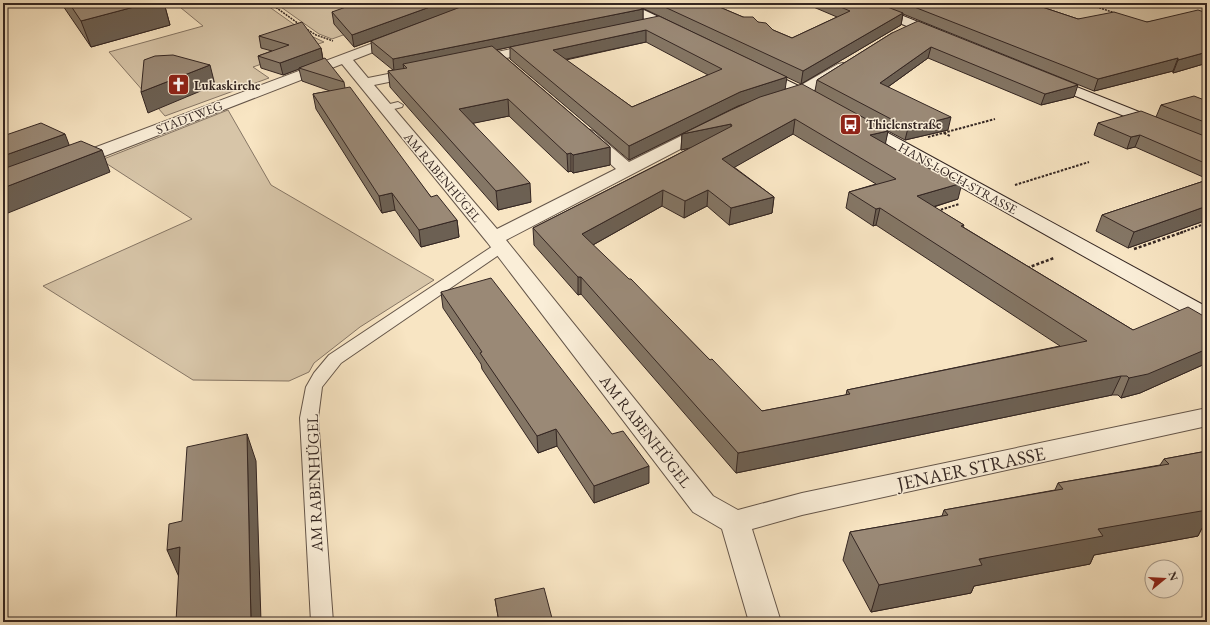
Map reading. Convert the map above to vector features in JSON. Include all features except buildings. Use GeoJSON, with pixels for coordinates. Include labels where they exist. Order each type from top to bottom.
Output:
{"type":"FeatureCollection","features":[{"type":"Feature","properties":{"kind":"street"},"geometry":{"type":"LineString","coordinates":[[620,3],[688,36]]}},
{"type":"Feature","properties":{"kind":"street"},"geometry":{"type":"LineString","coordinates":[[861,3],[949,39]]}},
{"type":"Feature","properties":{"kind":"street"},"geometry":{"type":"LineString","coordinates":[[636,27],[660,22]]}},
{"type":"Feature","properties":{"kind":"street"},"geometry":{"type":"LineString","coordinates":[[896,33],[914,25]]}},
{"type":"Feature","properties":{"kind":"street","name":"STADTWEG"},"geometry":{"type":"LineString","coordinates":[[61,166],[345,59],[415,31]]}},
{"type":"Feature","properties":{"kind":"street"},"geometry":{"type":"LineString","coordinates":[[459,64],[551,45]]}},
{"type":"Feature","properties":{"kind":"street"},"geometry":{"type":"LineString","coordinates":[[497,56],[509,66]]}},
{"type":"Feature","properties":{"kind":"street","name":"AM RABENHÜGEL"},"geometry":{"type":"LineString","coordinates":[[345,59],[365,83],[392,106],[703,504],[735,522]]}},
{"type":"Feature","properties":{"kind":"street"},"geometry":{"type":"LineString","coordinates":[[768,102],[801,91],[854,60]]}},
{"type":"Feature","properties":{"kind":"street","name":"HANS-LOCH-STRASSE"},"geometry":{"type":"LineString","coordinates":[[752,67],[801,91],[1207,316]]}},
{"type":"Feature","properties":{"kind":"street"},"geometry":{"type":"LineString","coordinates":[[365,83],[428,70]]}},
{"type":"Feature","properties":{"kind":"street"},"geometry":{"type":"LineString","coordinates":[[1038,76],[1207,145]]}},
{"type":"Feature","properties":{"kind":"street"},"geometry":{"type":"LineString","coordinates":[[497,242],[628,170],[724,120]]}},
{"type":"Feature","properties":{"kind":"street"},"geometry":{"type":"LineString","coordinates":[[574,124],[628,170]]}},
{"type":"Feature","properties":{"kind":"street","name":"JENAER STRASSE"},"geometry":{"type":"LineString","coordinates":[[735,522],[802,504],[1207,417]]}},
{"type":"Feature","properties":{"kind":"street"},"geometry":{"type":"LineString","coordinates":[[735,522],[765,622]]}},
{"type":"Feature","properties":{"kind":"lane","name":"AM RABENHÜGEL"},"geometry":{"type":"LineString","coordinates":[[322,622],[309,418],[314,387],[335,359],[497,242]]}},
{"type":"Feature","properties":{"kind":"path"},"geometry":{"type":"LineString","coordinates":[[276,3],[274,6],[316,35],[365,51]]}},
{"type":"Feature","properties":{"kind":"path"},"geometry":{"type":"LineString","coordinates":[[1085,3],[1119,14]]}},
{"type":"Feature","properties":{"kind":"path"},"geometry":{"type":"LineString","coordinates":[[923,138],[995,119]]}},
{"type":"Feature","properties":{"kind":"path"},"geometry":{"type":"LineString","coordinates":[[943,133],[950,136]]}},
{"type":"Feature","properties":{"kind":"path"},"geometry":{"type":"LineString","coordinates":[[1011,186],[1089,162]]}},
{"type":"Feature","properties":{"kind":"path"},"geometry":{"type":"LineString","coordinates":[[936,211],[965,202]]}},
{"type":"Feature","properties":{"kind":"path"},"geometry":{"type":"LineString","coordinates":[[1132,249],[1207,223]]}},
{"type":"Feature","properties":{"kind":"path"},"geometry":{"type":"LineString","coordinates":[[1026,268],[1056,257]]}},
{"type":"Feature","properties":{"kind":"shaded area"},"geometry":{"type":"Polygon","coordinates":[[[175,3],[270,3],[268,6],[309,35],[324,42],[253,67],[269,78],[165,116],[109,52],[203,26],[175,3]]]}},
{"type":"Feature","properties":{"kind":"shaded area"},"geometry":{"type":"Polygon","coordinates":[[[280,3],[432,3],[332,39],[319,34],[278,5],[280,3]]]}},
{"type":"Feature","properties":{"kind":"shaded area"},"geometry":{"type":"Polygon","coordinates":[[[1028,3],[1207,3],[1207,64],[1028,3]]]}},
{"type":"Feature","properties":{"kind":"shaded area"},"geometry":{"type":"Polygon","coordinates":[[[228,110],[271,185],[434,280],[360,327],[314,363],[309,372],[289,381],[193,380],[43,286],[192,219],[101,160],[228,110]]]}},
{"type":"Feature","properties":{"kind":"place","name":"Lukaskirche"},"geometry":{"type":"Point","coordinates":[178,85]}},
{"type":"Feature","properties":{"kind":"place","name":"Thielenstraße"},"geometry":{"type":"Point","coordinates":[850,124]}}]}
